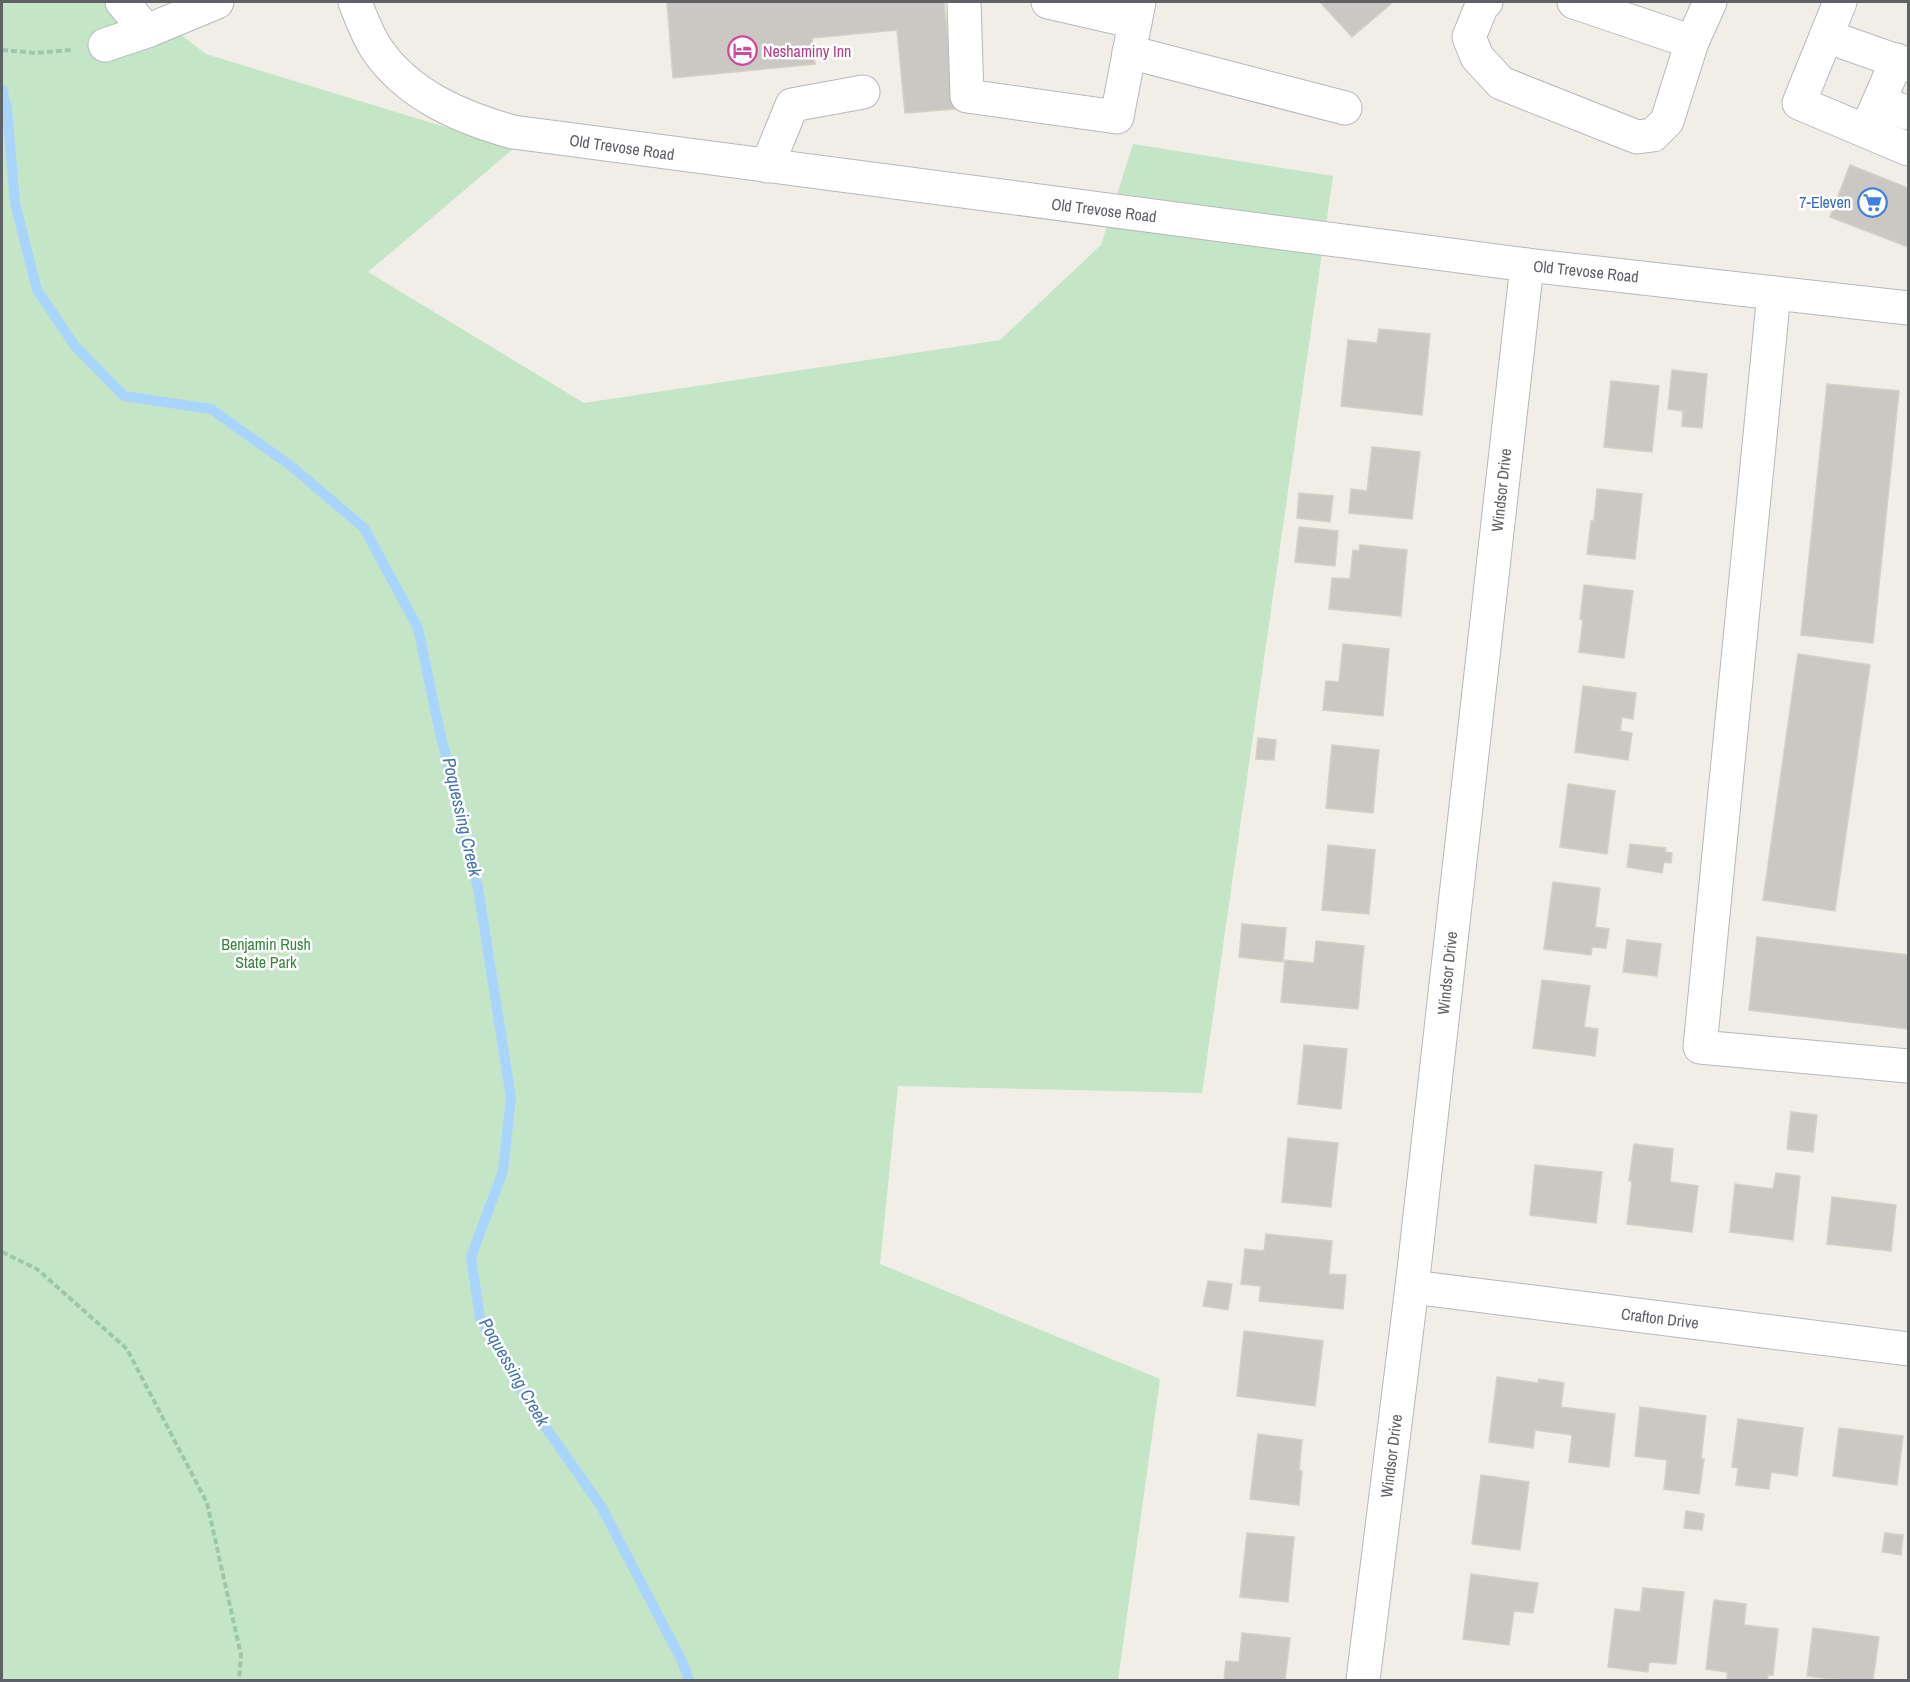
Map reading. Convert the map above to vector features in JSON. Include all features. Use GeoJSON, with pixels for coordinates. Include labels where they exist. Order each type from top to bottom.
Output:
{"type":"FeatureCollection","features":[{"type":"Feature","properties":{"kind":"street"},"geometry":{"type":"LineString","coordinates":[[122,2],[147,31]]}},
{"type":"Feature","properties":{"kind":"street","name":"Old Trevose Road"},"geometry":{"type":"LineString","coordinates":[[355,2],[377,49],[397,72],[423,94],[464,116],[513,132],[1527,265],[1908,308]]}},
{"type":"Feature","properties":{"kind":"street"},"geometry":{"type":"LineString","coordinates":[[964,2],[967,96],[1117,117],[1134,25]]}},
{"type":"Feature","properties":{"kind":"street"},"geometry":{"type":"LineString","coordinates":[[1048,2],[1134,25],[1345,108]]}},
{"type":"Feature","properties":{"kind":"street"},"geometry":{"type":"LineString","coordinates":[[1486,2],[1482,5],[1469,37],[1476,57],[1501,83],[1637,137],[1653,135],[1667,122],[1692,42],[1710,2]]}},
{"type":"Feature","properties":{"kind":"street"},"geometry":{"type":"LineString","coordinates":[[1574,2],[1692,42]]}},
{"type":"Feature","properties":{"kind":"street"},"geometry":{"type":"LineString","coordinates":[[1840,2],[1799,103],[1908,149]]}},
{"type":"Feature","properties":{"kind":"street"},"geometry":{"type":"LineString","coordinates":[[105,45],[147,31],[201,5]]}},
{"type":"Feature","properties":{"kind":"street"},"geometry":{"type":"LineString","coordinates":[[1826,36],[1903,62],[1894,107],[1866,131]]}},
{"type":"Feature","properties":{"kind":"street"},"geometry":{"type":"LineString","coordinates":[[767,166],[792,105],[863,92]]}},
{"type":"Feature","properties":{"kind":"street","name":"Windsor Drive"},"geometry":{"type":"LineString","coordinates":[[1363,1680],[1412,1287],[1527,265]]}},
{"type":"Feature","properties":{"kind":"street"},"geometry":{"type":"LineString","coordinates":[[1774,293],[1700,1047],[1908,1066]]}},
{"type":"Feature","properties":{"kind":"street","name":"Crafton Drive"},"geometry":{"type":"LineString","coordinates":[[1412,1287],[1908,1349]]}},
{"type":"Feature","properties":{"kind":"path"},"geometry":{"type":"LineString","coordinates":[[2,50],[36,53]]}},
{"type":"Feature","properties":{"kind":"path"},"geometry":{"type":"LineString","coordinates":[[2,1252],[37,1269],[128,1349],[207,1503],[241,1655],[239,1680]]}},
{"type":"Feature","properties":{"kind":"green space","name":"Benjamin Rush State Park"},"geometry":{"type":"Polygon","coordinates":[[[2,2],[138,2],[206,54],[514,148],[368,272],[584,403],[1000,340],[1101,245],[1133,144],[1333,176],[1202,1093],[898,1086],[880,1264],[1160,1379],[1118,1680],[2,1680],[2,2]]]}},
{"type":"Feature","properties":{"kind":"building","name":"Neshaminy Inn"},"geometry":{"type":"Polygon","coordinates":[[[667,2],[944,2],[955,109],[905,113],[897,30],[812,38],[815,64],[673,78],[667,2]]]}},
{"type":"Feature","properties":{"kind":"building"},"geometry":{"type":"Polygon","coordinates":[[[1320,2],[1393,2],[1352,37],[1320,2]]]}},
{"type":"Feature","properties":{"kind":"building","name":"7-Eleven"},"geometry":{"type":"Polygon","coordinates":[[[1850,165],[1908,188],[1908,247],[1830,217],[1850,165]]]}},
{"type":"Feature","properties":{"kind":"building"},"geometry":{"type":"Polygon","coordinates":[[[1379,329],[1430,334],[1422,415],[1341,406],[1348,340],[1377,343],[1379,329]]]}},
{"type":"Feature","properties":{"kind":"building"},"geometry":{"type":"Polygon","coordinates":[[[1672,370],[1707,374],[1702,428],[1682,426],[1683,411],[1668,409],[1672,370]]]}},
{"type":"Feature","properties":{"kind":"building"},"geometry":{"type":"Polygon","coordinates":[[[1611,381],[1659,386],[1652,452],[1604,447],[1611,381]]]}},
{"type":"Feature","properties":{"kind":"building"},"geometry":{"type":"Polygon","coordinates":[[[1827,384],[1899,391],[1873,643],[1801,635],[1827,384]]]}},
{"type":"Feature","properties":{"kind":"building"},"geometry":{"type":"Polygon","coordinates":[[[1372,447],[1420,452],[1412,519],[1349,513],[1351,489],[1367,491],[1372,447]]]}},
{"type":"Feature","properties":{"kind":"building"},"geometry":{"type":"Polygon","coordinates":[[[1597,489],[1642,494],[1635,559],[1587,554],[1591,521],[1594,521],[1597,489]]]}},
{"type":"Feature","properties":{"kind":"building"},"geometry":{"type":"Polygon","coordinates":[[[1299,493],[1333,496],[1330,522],[1297,518],[1299,493]]]}},
{"type":"Feature","properties":{"kind":"building"},"geometry":{"type":"Polygon","coordinates":[[[1299,527],[1338,531],[1335,566],[1295,562],[1299,527]]]}},
{"type":"Feature","properties":{"kind":"building"},"geometry":{"type":"Polygon","coordinates":[[[1360,545],[1407,550],[1401,616],[1329,609],[1332,578],[1350,579],[1353,550],[1359,551],[1360,545]]]}},
{"type":"Feature","properties":{"kind":"building"},"geometry":{"type":"Polygon","coordinates":[[[1584,585],[1633,591],[1624,658],[1579,652],[1584,585]]]}},
{"type":"Feature","properties":{"kind":"building"},"geometry":{"type":"Polygon","coordinates":[[[1343,644],[1389,649],[1383,716],[1323,710],[1326,681],[1339,682],[1343,644]]]}},
{"type":"Feature","properties":{"kind":"building"},"geometry":{"type":"Polygon","coordinates":[[[1798,654],[1870,665],[1835,911],[1763,900],[1798,654]]]}},
{"type":"Feature","properties":{"kind":"building"},"geometry":{"type":"Polygon","coordinates":[[[1583,686],[1636,693],[1633,719],[1622,717],[1620,731],[1632,733],[1628,760],[1575,752],[1583,686]]]}},
{"type":"Feature","properties":{"kind":"building"},"geometry":{"type":"Polygon","coordinates":[[[1258,738],[1276,740],[1274,760],[1256,759],[1258,738]]]}},
{"type":"Feature","properties":{"kind":"building"},"geometry":{"type":"Polygon","coordinates":[[[1332,745],[1379,750],[1373,813],[1326,808],[1332,745]]]}},
{"type":"Feature","properties":{"kind":"building"},"geometry":{"type":"Polygon","coordinates":[[[1568,784],[1615,791],[1607,854],[1560,847],[1568,784]]]}},
{"type":"Feature","properties":{"kind":"building"},"geometry":{"type":"Polygon","coordinates":[[[1630,844],[1666,848],[1665,852],[1672,853],[1671,863],[1664,862],[1662,873],[1627,867],[1630,844]]]}},
{"type":"Feature","properties":{"kind":"building"},"geometry":{"type":"Polygon","coordinates":[[[1328,845],[1375,850],[1369,914],[1322,910],[1328,845]]]}},
{"type":"Feature","properties":{"kind":"building"},"geometry":{"type":"Polygon","coordinates":[[[1553,882],[1600,888],[1595,927],[1609,929],[1606,948],[1592,947],[1591,955],[1544,949],[1553,882]]]}},
{"type":"Feature","properties":{"kind":"building"},"geometry":{"type":"Polygon","coordinates":[[[1242,924],[1286,928],[1283,962],[1239,957],[1242,924]]]}},
{"type":"Feature","properties":{"kind":"building"},"geometry":{"type":"Polygon","coordinates":[[[1757,937],[1908,955],[1908,1029],[1749,1010],[1757,937]]]}},
{"type":"Feature","properties":{"kind":"building"},"geometry":{"type":"Polygon","coordinates":[[[1627,940],[1661,944],[1657,976],[1623,972],[1627,940]]]}},
{"type":"Feature","properties":{"kind":"building"},"geometry":{"type":"Polygon","coordinates":[[[1316,941],[1364,946],[1358,1009],[1281,1002],[1285,960],[1314,963],[1316,941]]]}},
{"type":"Feature","properties":{"kind":"building"},"geometry":{"type":"Polygon","coordinates":[[[1542,980],[1590,986],[1584,1027],[1598,1029],[1595,1056],[1533,1048],[1542,980]]]}},
{"type":"Feature","properties":{"kind":"building"},"geometry":{"type":"Polygon","coordinates":[[[1304,1045],[1347,1049],[1341,1109],[1298,1104],[1304,1045]]]}},
{"type":"Feature","properties":{"kind":"building"},"geometry":{"type":"Polygon","coordinates":[[[1791,1112],[1817,1115],[1813,1152],[1787,1149],[1791,1112]]]}},
{"type":"Feature","properties":{"kind":"building"},"geometry":{"type":"Polygon","coordinates":[[[1288,1138],[1338,1143],[1331,1207],[1282,1202],[1288,1138]]]}},
{"type":"Feature","properties":{"kind":"building"},"geometry":{"type":"Polygon","coordinates":[[[1634,1144],[1673,1149],[1670,1182],[1698,1186],[1692,1232],[1627,1224],[1634,1144]]]}},
{"type":"Feature","properties":{"kind":"building"},"geometry":{"type":"Polygon","coordinates":[[[1535,1165],[1602,1172],[1596,1223],[1530,1215],[1535,1165]]]}},
{"type":"Feature","properties":{"kind":"building"},"geometry":{"type":"Polygon","coordinates":[[[1776,1173],[1800,1176],[1793,1240],[1730,1232],[1735,1184],[1773,1189],[1776,1173]]]}},
{"type":"Feature","properties":{"kind":"building"},"geometry":{"type":"Polygon","coordinates":[[[1832,1197],[1896,1205],[1891,1251],[1827,1244],[1832,1197]]]}},
{"type":"Feature","properties":{"kind":"building"},"geometry":{"type":"Polygon","coordinates":[[[1266,1234],[1332,1241],[1329,1274],[1346,1275],[1343,1309],[1259,1301],[1261,1286],[1241,1284],[1245,1249],[1264,1251],[1266,1234]]]}},
{"type":"Feature","properties":{"kind":"building"},"geometry":{"type":"Polygon","coordinates":[[[1208,1281],[1232,1284],[1228,1310],[1203,1306],[1208,1281]]]}},
{"type":"Feature","properties":{"kind":"building"},"geometry":{"type":"Polygon","coordinates":[[[1244,1331],[1323,1341],[1315,1406],[1237,1396],[1244,1331]]]}},
{"type":"Feature","properties":{"kind":"building"},"geometry":{"type":"Polygon","coordinates":[[[1497,1377],[1538,1383],[1539,1379],[1564,1383],[1561,1407],[1615,1414],[1609,1467],[1569,1462],[1572,1435],[1535,1430],[1533,1448],[1489,1442],[1497,1377]]]}},
{"type":"Feature","properties":{"kind":"building"},"geometry":{"type":"Polygon","coordinates":[[[1640,1407],[1706,1416],[1701,1459],[1704,1459],[1699,1494],[1664,1489],[1667,1460],[1635,1456],[1640,1407]]]}},
{"type":"Feature","properties":{"kind":"building"},"geometry":{"type":"Polygon","coordinates":[[[1738,1419],[1803,1428],[1797,1476],[1771,1472],[1769,1489],[1736,1485],[1738,1468],[1732,1467],[1738,1419]]]}},
{"type":"Feature","properties":{"kind":"building"},"geometry":{"type":"Polygon","coordinates":[[[1839,1428],[1903,1436],[1897,1485],[1833,1476],[1839,1428]]]}},
{"type":"Feature","properties":{"kind":"building"},"geometry":{"type":"Polygon","coordinates":[[[1258,1434],[1302,1440],[1299,1505],[1250,1499],[1258,1434]]]}},
{"type":"Feature","properties":{"kind":"building"},"geometry":{"type":"Polygon","coordinates":[[[1481,1475],[1529,1482],[1520,1550],[1472,1544],[1481,1475]]]}},
{"type":"Feature","properties":{"kind":"building"},"geometry":{"type":"Polygon","coordinates":[[[1686,1511],[1704,1514],[1702,1530],[1684,1528],[1686,1511]]]}},
{"type":"Feature","properties":{"kind":"building"},"geometry":{"type":"Polygon","coordinates":[[[1247,1533],[1294,1537],[1288,1602],[1240,1597],[1247,1533]]]}},
{"type":"Feature","properties":{"kind":"building"},"geometry":{"type":"Polygon","coordinates":[[[1885,1533],[1903,1535],[1901,1555],[1882,1552],[1885,1533]]]}},
{"type":"Feature","properties":{"kind":"building"},"geometry":{"type":"Polygon","coordinates":[[[1471,1574],[1538,1583],[1533,1613],[1514,1611],[1509,1645],[1463,1639],[1471,1574]]]}},
{"type":"Feature","properties":{"kind":"building"},"geometry":{"type":"Polygon","coordinates":[[[1643,1588],[1684,1592],[1676,1664],[1649,1662],[1648,1672],[1608,1667],[1615,1609],[1640,1612],[1643,1588]]]}},
{"type":"Feature","properties":{"kind":"building"},"geometry":{"type":"Polygon","coordinates":[[[1714,1600],[1746,1604],[1744,1625],[1778,1629],[1773,1675],[1768,1675],[1767,1680],[1727,1680],[1727,1672],[1706,1669],[1714,1600]]]}},
{"type":"Feature","properties":{"kind":"building"},"geometry":{"type":"Polygon","coordinates":[[[1813,1628],[1879,1637],[1873,1680],[1842,1680],[1807,1676],[1813,1628]]]}},
{"type":"Feature","properties":{"kind":"building"},"geometry":{"type":"Polygon","coordinates":[[[1242,1633],[1290,1638],[1285,1680],[1224,1680],[1226,1661],[1239,1662],[1242,1633]]]}},
{"type":"Feature","properties":{"kind":"waterway","name":"Poquessing Creek"},"geometry":{"type":"LineString","coordinates":[[2,89],[7,108],[15,203],[37,290],[75,346],[124,396],[211,409],[291,466],[364,528],[418,628],[438,724],[478,888],[511,1098],[503,1171],[471,1257],[480,1318],[527,1401],[601,1506],[682,1661],[689,1680]]}},
{"type":"Feature","properties":{"kind":"place","name":"Neshaminy Inn"},"geometry":{"type":"Point","coordinates":[742,51]}},
{"type":"Feature","properties":{"kind":"place","name":"7-Eleven"},"geometry":{"type":"Point","coordinates":[1872,202]}}]}
